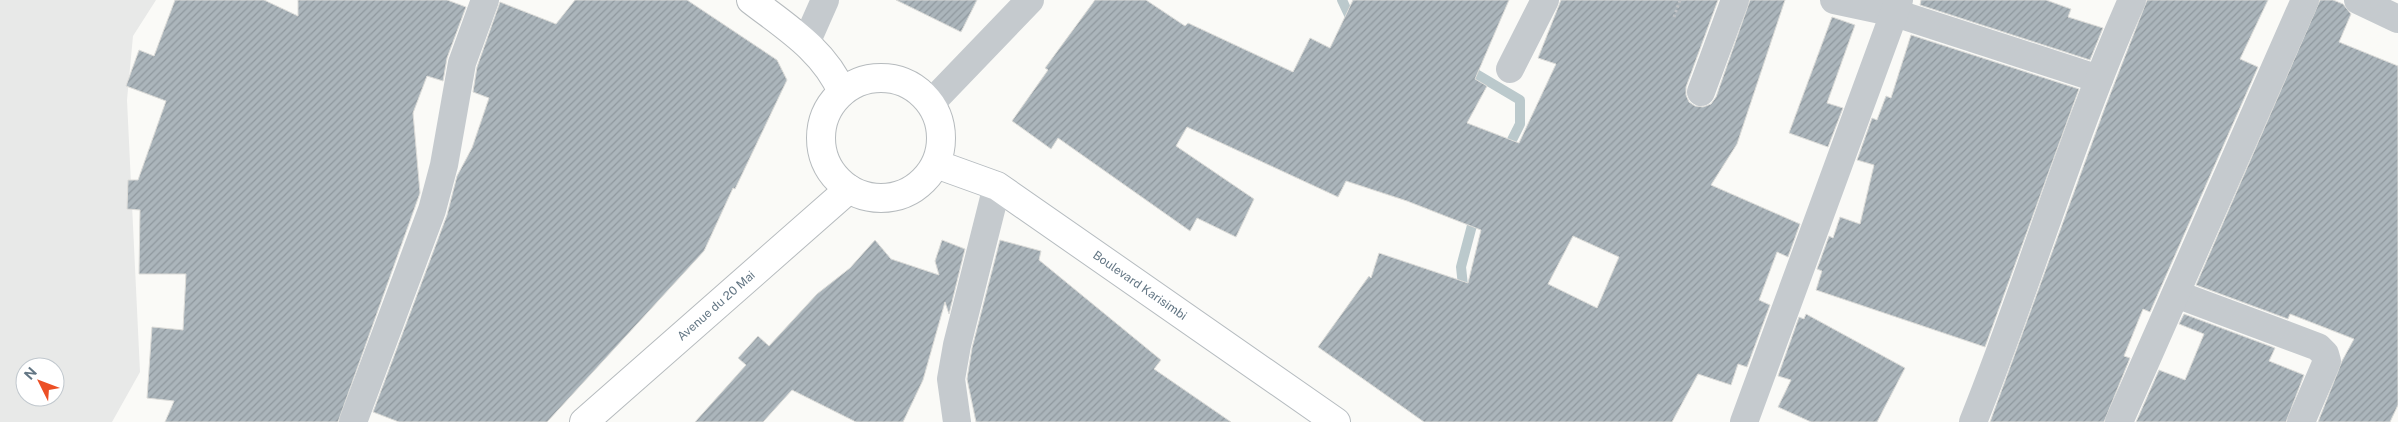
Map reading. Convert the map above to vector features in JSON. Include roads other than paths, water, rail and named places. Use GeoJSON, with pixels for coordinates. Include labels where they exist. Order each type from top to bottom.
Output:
{"type":"FeatureCollection","features":[{"type":"Feature","properties":{"kind":"main road"},"geometry":{"type":"LineString","coordinates":[[751,0],[806,43],[830,68],[842,92]]}},
{"type":"Feature","properties":{"kind":"main road"},"geometry":{"type":"LineString","coordinates":[[879,77],[899,80],[917,89],[931,103],[938,117],[941,148],[936,164],[924,180],[907,192],[888,198],[868,197],[849,189],[836,179],[828,166],[822,150],[821,134],[828,111],[842,92],[860,82],[879,77]]}},
{"type":"Feature","properties":{"kind":"main road","name":"Boulevard Karisimbi"},"geometry":{"type":"LineString","coordinates":[[936,164],[997,186],[1336,422]]}},
{"type":"Feature","properties":{"kind":"main road","name":"Avenue du 20 Mai"},"geometry":{"type":"LineString","coordinates":[[584,422],[849,189]]}},
{"type":"Feature","properties":{"kind":"street"},"geometry":{"type":"LineString","coordinates":[[353,422],[432,210],[444,165],[462,63],[485,0]]}},
{"type":"Feature","properties":{"kind":"street"},"geometry":{"type":"LineString","coordinates":[[806,43],[825,0]]}},
{"type":"Feature","properties":{"kind":"street"},"geometry":{"type":"LineString","coordinates":[[931,103],[1030,0]]}},
{"type":"Feature","properties":{"kind":"street"},"geometry":{"type":"LineString","coordinates":[[1510,69],[1545,0]]}},
{"type":"Feature","properties":{"kind":"street"},"geometry":{"type":"LineString","coordinates":[[1701,92],[1734,0]]}},
{"type":"Feature","properties":{"kind":"street"},"geometry":{"type":"LineString","coordinates":[[1834,0],[1897,6],[2099,79]]}},
{"type":"Feature","properties":{"kind":"street"},"geometry":{"type":"LineString","coordinates":[[1973,422],[2099,79],[2132,0]]}},
{"type":"Feature","properties":{"kind":"street"},"geometry":{"type":"LineString","coordinates":[[2119,422],[2305,0]]}},
{"type":"Feature","properties":{"kind":"street"},"geometry":{"type":"LineString","coordinates":[[2358,0],[2398,19]]}},
{"type":"Feature","properties":{"kind":"street"},"geometry":{"type":"LineString","coordinates":[[1744,422],[1897,6]]}},
{"type":"Feature","properties":{"kind":"street"},"geometry":{"type":"LineString","coordinates":[[957,422],[951,379],[956,345],[997,186]]}},
{"type":"Feature","properties":{"kind":"street"},"geometry":{"type":"LineString","coordinates":[[2176,294],[2318,347],[2325,354],[2327,361],[2301,422]]}},
{"type":"Feature","properties":{"kind":"waterway"},"geometry":{"type":"LineString","coordinates":[[1342,0],[1349,15],[1357,19]]}},
{"type":"Feature","properties":{"kind":"waterway"},"geometry":{"type":"LineString","coordinates":[[1466,68],[1520,100],[1520,124],[1506,152]]}},
{"type":"Feature","properties":{"kind":"waterway"},"geometry":{"type":"LineString","coordinates":[[1464,295],[1461,267],[1475,214]]}}]}
